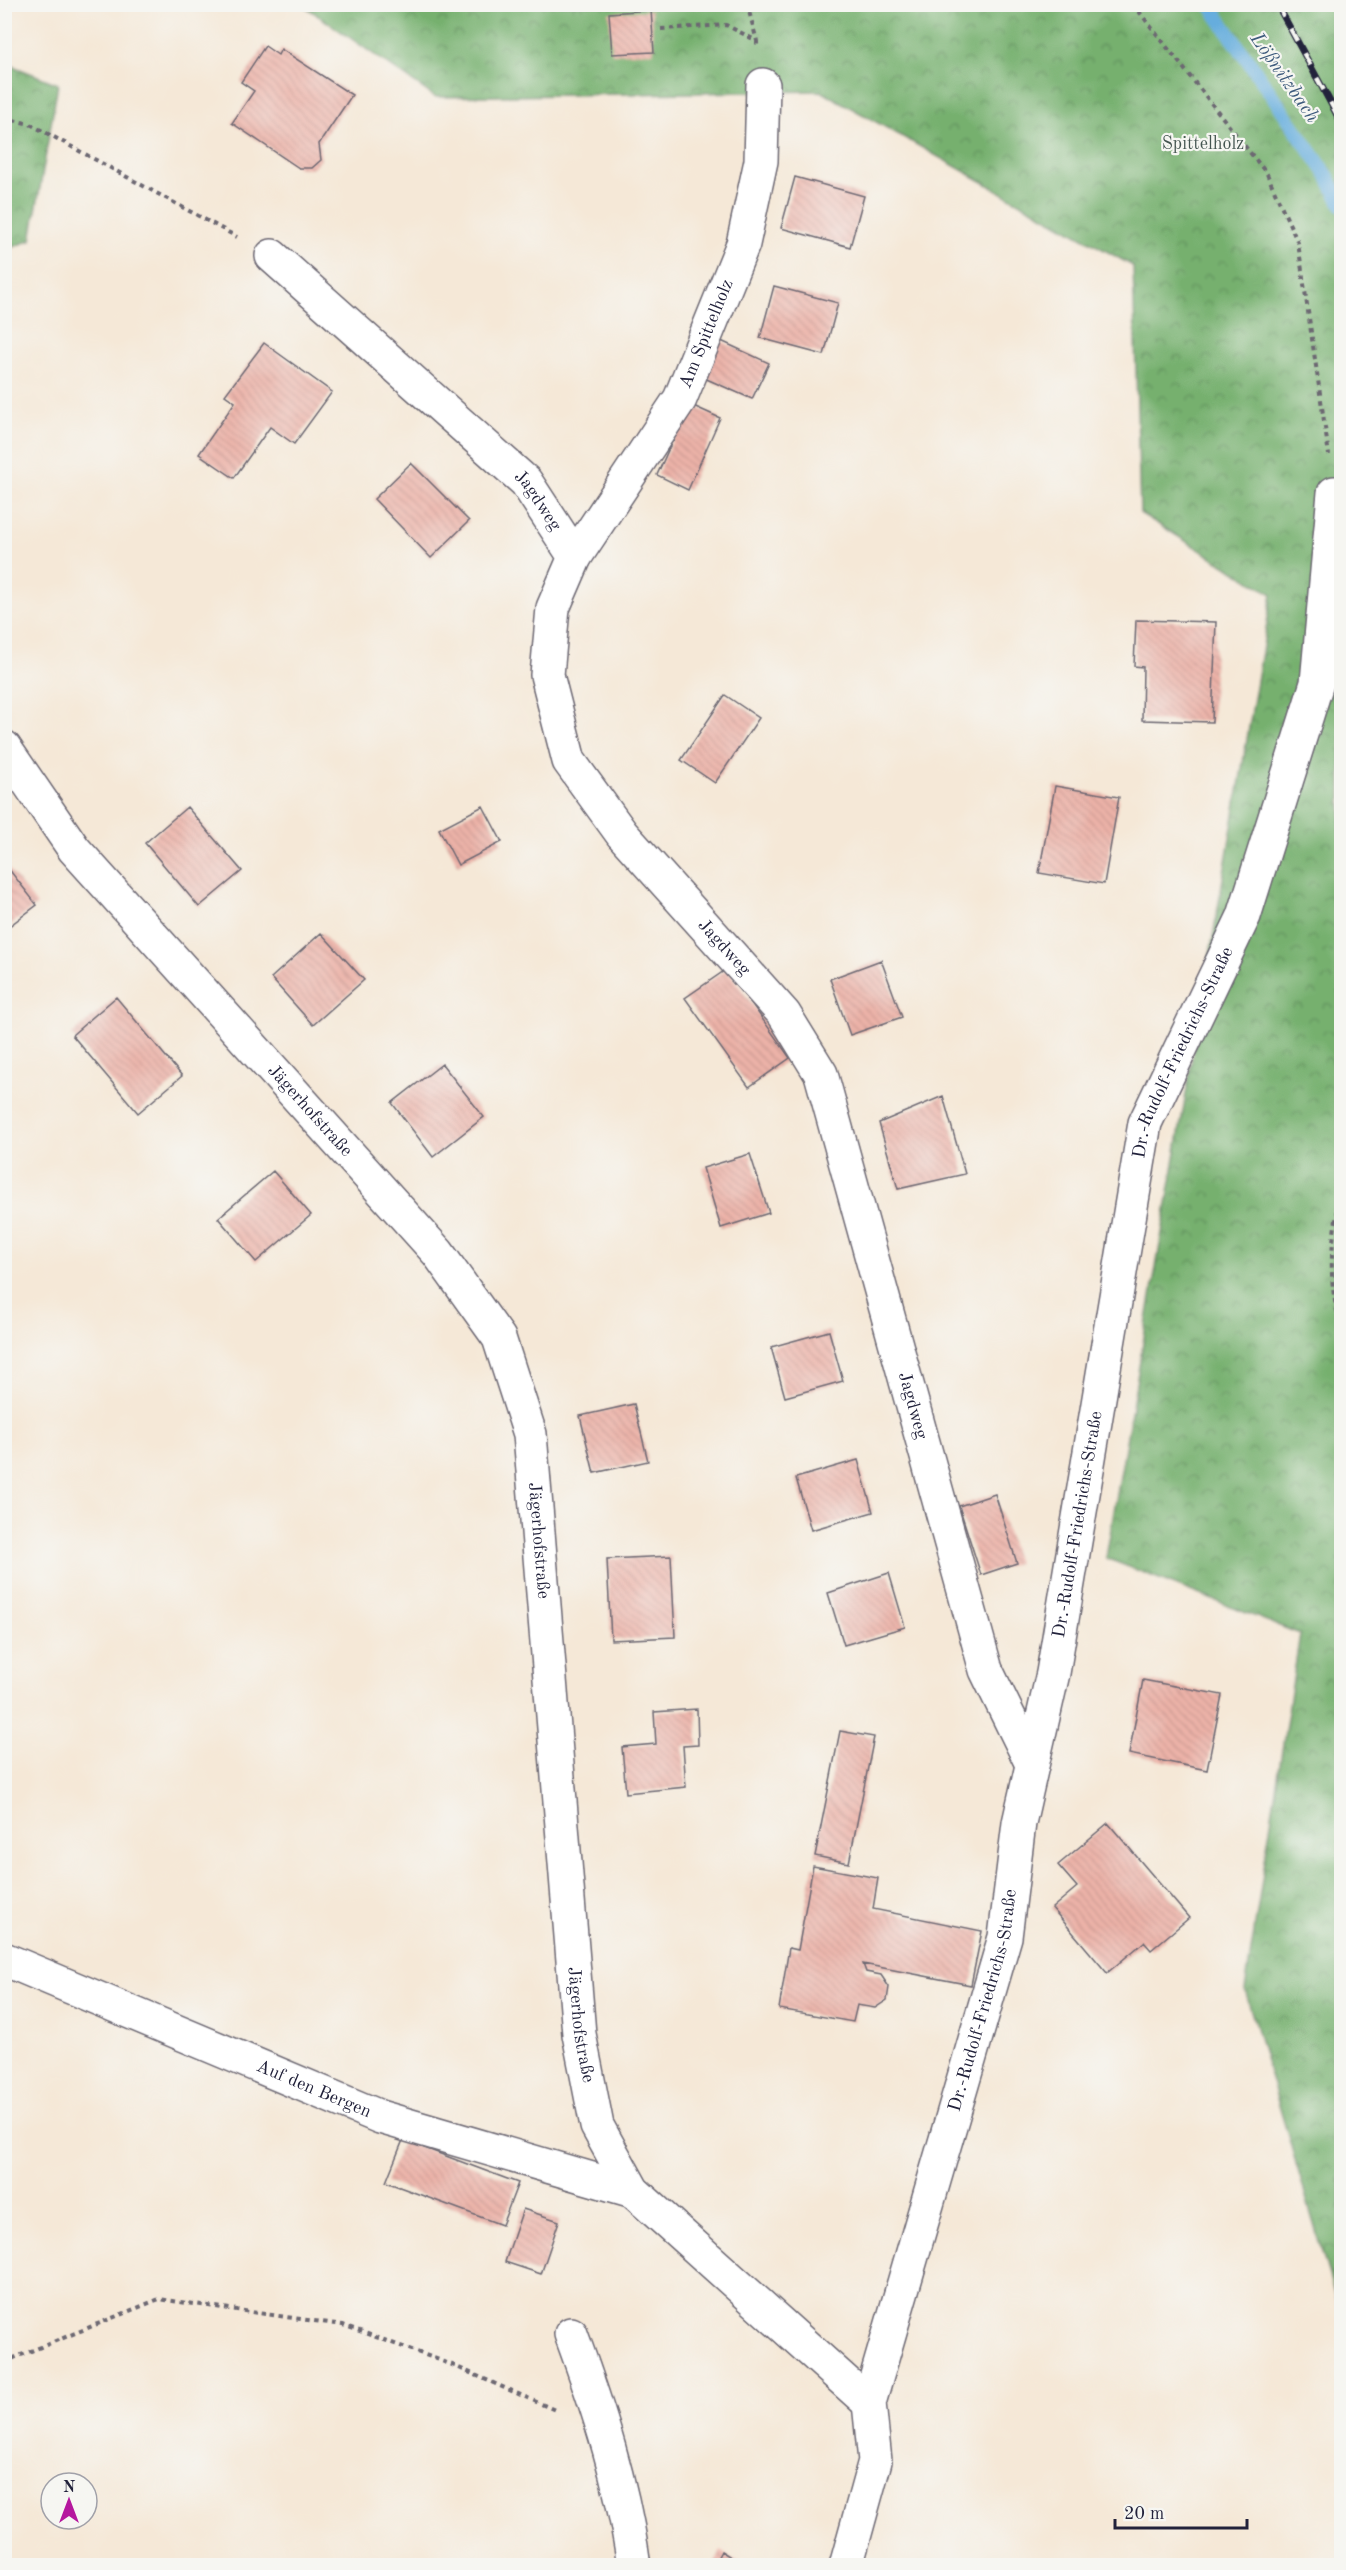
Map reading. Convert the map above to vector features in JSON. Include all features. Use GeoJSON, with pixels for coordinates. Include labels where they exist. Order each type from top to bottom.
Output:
{"type":"FeatureCollection","features":[{"type":"Feature","properties":{"kind":"street","name":"Am Spittelholz"},"geometry":{"type":"LineString","coordinates":[[575,557],[680,399],[743,244],[761,161],[763,85]]}},
{"type":"Feature","properties":{"kind":"street","name":"Jagdweg"},"geometry":{"type":"LineString","coordinates":[[272,256],[526,482],[575,557],[553,608],[547,675],[569,761],[622,834],[784,1014],[821,1074],[986,1670],[1032,1764]]}},
{"type":"Feature","properties":{"kind":"street","name":"Dr.-Rudolf-Friedrichs-Straße"},"geometry":{"type":"LineString","coordinates":[[846,2565],[875,2462],[869,2403],[1005,1937],[1019,1823],[1053,1673],[1145,1123],[1244,916],[1317,683],[1334,493]]}},
{"type":"Feature","properties":{"kind":"street","name":"Jägerhofstraße"},"geometry":{"type":"LineString","coordinates":[[4,747],[74,849],[438,1253],[499,1338],[530,1434],[579,2034],[597,2126],[633,2191],[869,2403]]}},
{"type":"Feature","properties":{"kind":"street","name":"Auf den Bergen"},"geometry":{"type":"LineString","coordinates":[[4,1959],[380,2117],[633,2191]]}},
{"type":"Feature","properties":{"kind":"street"},"geometry":{"type":"LineString","coordinates":[[571,2334],[606,2434],[620,2486],[634,2565]]}},
{"type":"Feature","properties":{"kind":"path"},"geometry":{"type":"LineString","coordinates":[[747,4],[757,41],[763,85]]}},
{"type":"Feature","properties":{"kind":"path"},"geometry":{"type":"LineString","coordinates":[[1133,4],[1267,174],[1298,243],[1334,493]]}},
{"type":"Feature","properties":{"kind":"path"},"geometry":{"type":"LineString","coordinates":[[661,29],[726,25],[757,41]]}},
{"type":"Feature","properties":{"kind":"path"},"geometry":{"type":"LineString","coordinates":[[4,118],[30,124],[272,256]]}},
{"type":"Feature","properties":{"kind":"path"},"geometry":{"type":"LineString","coordinates":[[1341,1192],[1331,1235],[1335,1309],[1341,1326]]}},
{"type":"Feature","properties":{"kind":"path"},"geometry":{"type":"LineString","coordinates":[[4,2362],[159,2299],[198,2303],[343,2325],[450,2364],[606,2434]]}},
{"type":"Feature","properties":{"kind":"green space","name":"Spittelholz"},"geometry":{"type":"Polygon","coordinates":[[[303,5],[1341,5],[1341,2316],[1245,1990],[1300,1634],[1106,1558],[1272,594],[1140,513],[1133,266],[821,91],[435,97],[303,5]]]}},
{"type":"Feature","properties":{"kind":"green space"},"geometry":{"type":"Polygon","coordinates":[[[5,63],[58,84],[31,240],[5,250],[5,63]]]}},
{"type":"Feature","properties":{"kind":"building"},"geometry":{"type":"Polygon","coordinates":[[[651,10],[654,52],[612,54],[609,13],[651,10]]]}},
{"type":"Feature","properties":{"kind":"building"},"geometry":{"type":"Polygon","coordinates":[[[265,46],[278,55],[281,49],[352,95],[319,144],[321,160],[312,168],[299,168],[232,123],[254,91],[241,82],[265,46]]]}},
{"type":"Feature","properties":{"kind":"building"},"geometry":{"type":"Polygon","coordinates":[[[795,177],[864,196],[850,247],[781,228],[795,177]]]}},
{"type":"Feature","properties":{"kind":"building"},"geometry":{"type":"Polygon","coordinates":[[[774,286],[838,303],[824,355],[760,338],[774,286]]]}},
{"type":"Feature","properties":{"kind":"building"},"geometry":{"type":"Polygon","coordinates":[[[719,340],[769,363],[752,399],[702,377],[719,340]]]}},
{"type":"Feature","properties":{"kind":"building"},"geometry":{"type":"Polygon","coordinates":[[[264,343],[332,392],[294,444],[270,427],[234,478],[199,454],[235,402],[225,395],[264,343]]]}},
{"type":"Feature","properties":{"kind":"building"},"geometry":{"type":"Polygon","coordinates":[[[689,404],[720,418],[688,490],[657,475],[689,404]]]}},
{"type":"Feature","properties":{"kind":"building"},"geometry":{"type":"Polygon","coordinates":[[[411,463],[469,521],[431,558],[374,499],[411,463]]]}},
{"type":"Feature","properties":{"kind":"building"},"geometry":{"type":"Polygon","coordinates":[[[1136,620],[1216,622],[1212,722],[1142,720],[1143,667],[1134,666],[1136,620]]]}},
{"type":"Feature","properties":{"kind":"building"},"geometry":{"type":"Polygon","coordinates":[[[725,695],[759,718],[715,783],[681,760],[725,695]]]}},
{"type":"Feature","properties":{"kind":"building"},"geometry":{"type":"Polygon","coordinates":[[[1055,786],[1119,797],[1104,884],[1039,873],[1055,786]]]}},
{"type":"Feature","properties":{"kind":"building"},"geometry":{"type":"Polygon","coordinates":[[[483,806],[502,842],[458,865],[439,829],[483,806]]]}},
{"type":"Feature","properties":{"kind":"building"},"geometry":{"type":"Polygon","coordinates":[[[187,807],[242,871],[199,907],[145,843],[187,807]]]}},
{"type":"Feature","properties":{"kind":"building"},"geometry":{"type":"Polygon","coordinates":[[[4,863],[37,905],[4,930],[4,863]]]}},
{"type":"Feature","properties":{"kind":"building"},"geometry":{"type":"Polygon","coordinates":[[[321,933],[364,980],[313,1025],[271,978],[321,933]]]}},
{"type":"Feature","properties":{"kind":"building"},"geometry":{"type":"Polygon","coordinates":[[[881,960],[902,1017],[850,1035],[830,979],[881,960]]]}},
{"type":"Feature","properties":{"kind":"building"},"geometry":{"type":"Polygon","coordinates":[[[727,969],[790,1058],[749,1087],[685,998],[727,969]]]}},
{"type":"Feature","properties":{"kind":"building"},"geometry":{"type":"Polygon","coordinates":[[[116,997],[182,1076],[138,1113],[72,1035],[116,997]]]}},
{"type":"Feature","properties":{"kind":"building"},"geometry":{"type":"Polygon","coordinates":[[[442,1064],[484,1117],[433,1157],[392,1103],[442,1064]]]}},
{"type":"Feature","properties":{"kind":"building"},"geometry":{"type":"Polygon","coordinates":[[[943,1096],[965,1174],[898,1189],[879,1123],[943,1096]]]}},
{"type":"Feature","properties":{"kind":"building"},"geometry":{"type":"Polygon","coordinates":[[[750,1154],[769,1213],[721,1228],[703,1168],[750,1154]]]}},
{"type":"Feature","properties":{"kind":"building"},"geometry":{"type":"Polygon","coordinates":[[[273,1171],[311,1215],[256,1262],[218,1218],[273,1171]]]}},
{"type":"Feature","properties":{"kind":"building"},"geometry":{"type":"Polygon","coordinates":[[[829,1331],[843,1381],[785,1397],[771,1347],[829,1331]]]}},
{"type":"Feature","properties":{"kind":"building"},"geometry":{"type":"Polygon","coordinates":[[[634,1404],[648,1461],[594,1473],[580,1416],[634,1404]]]}},
{"type":"Feature","properties":{"kind":"building"},"geometry":{"type":"Polygon","coordinates":[[[858,1460],[873,1512],[811,1530],[796,1478],[858,1460]]]}},
{"type":"Feature","properties":{"kind":"building"},"geometry":{"type":"Polygon","coordinates":[[[995,1494],[1017,1563],[981,1575],[959,1506],[995,1494]]]}},
{"type":"Feature","properties":{"kind":"building"},"geometry":{"type":"Polygon","coordinates":[[[671,1556],[675,1637],[611,1640],[607,1559],[671,1556]]]}},
{"type":"Feature","properties":{"kind":"building"},"geometry":{"type":"Polygon","coordinates":[[[889,1573],[905,1627],[844,1645],[828,1593],[889,1573]]]}},
{"type":"Feature","properties":{"kind":"building"},"geometry":{"type":"Polygon","coordinates":[[[1143,1680],[1222,1695],[1207,1770],[1129,1754],[1143,1680]]]}},
{"type":"Feature","properties":{"kind":"building"},"geometry":{"type":"Polygon","coordinates":[[[697,1709],[698,1745],[683,1746],[686,1787],[626,1793],[622,1747],[656,1744],[654,1712],[697,1709]]]}},
{"type":"Feature","properties":{"kind":"building"},"geometry":{"type":"Polygon","coordinates":[[[840,1731],[874,1737],[849,1863],[815,1856],[840,1731]]]}},
{"type":"Feature","properties":{"kind":"building"},"geometry":{"type":"Polygon","coordinates":[[[1108,1823],[1189,1918],[1151,1950],[1144,1942],[1107,1973],[1052,1908],[1077,1887],[1058,1865],[1108,1823]]]}},
{"type":"Feature","properties":{"kind":"building"},"geometry":{"type":"Polygon","coordinates":[[[813,1866],[878,1878],[873,1909],[982,1931],[971,1985],[863,1964],[866,1972],[881,1975],[889,1987],[887,2000],[875,2008],[857,2005],[853,2022],[779,2009],[789,1948],[798,1950],[813,1866]]]}},
{"type":"Feature","properties":{"kind":"building"},"geometry":{"type":"Polygon","coordinates":[[[403,2140],[518,2183],[502,2225],[386,2182],[403,2140]]]}},
{"type":"Feature","properties":{"kind":"building"},"geometry":{"type":"Polygon","coordinates":[[[523,2209],[559,2221],[541,2274],[505,2262],[523,2209]]]}},
{"type":"Feature","properties":{"kind":"building"},"geometry":{"type":"Polygon","coordinates":[[[721,2551],[745,2566],[713,2566],[721,2551]]]}},
{"type":"Feature","properties":{"kind":"waterway","name":"Lößnitzbach"},"geometry":{"type":"LineString","coordinates":[[1209,4],[1327,175],[1342,205]]}},
{"type":"Feature","properties":{"kind":"railway"},"geometry":{"type":"LineString","coordinates":[[1277,4],[1342,124]]}}]}
